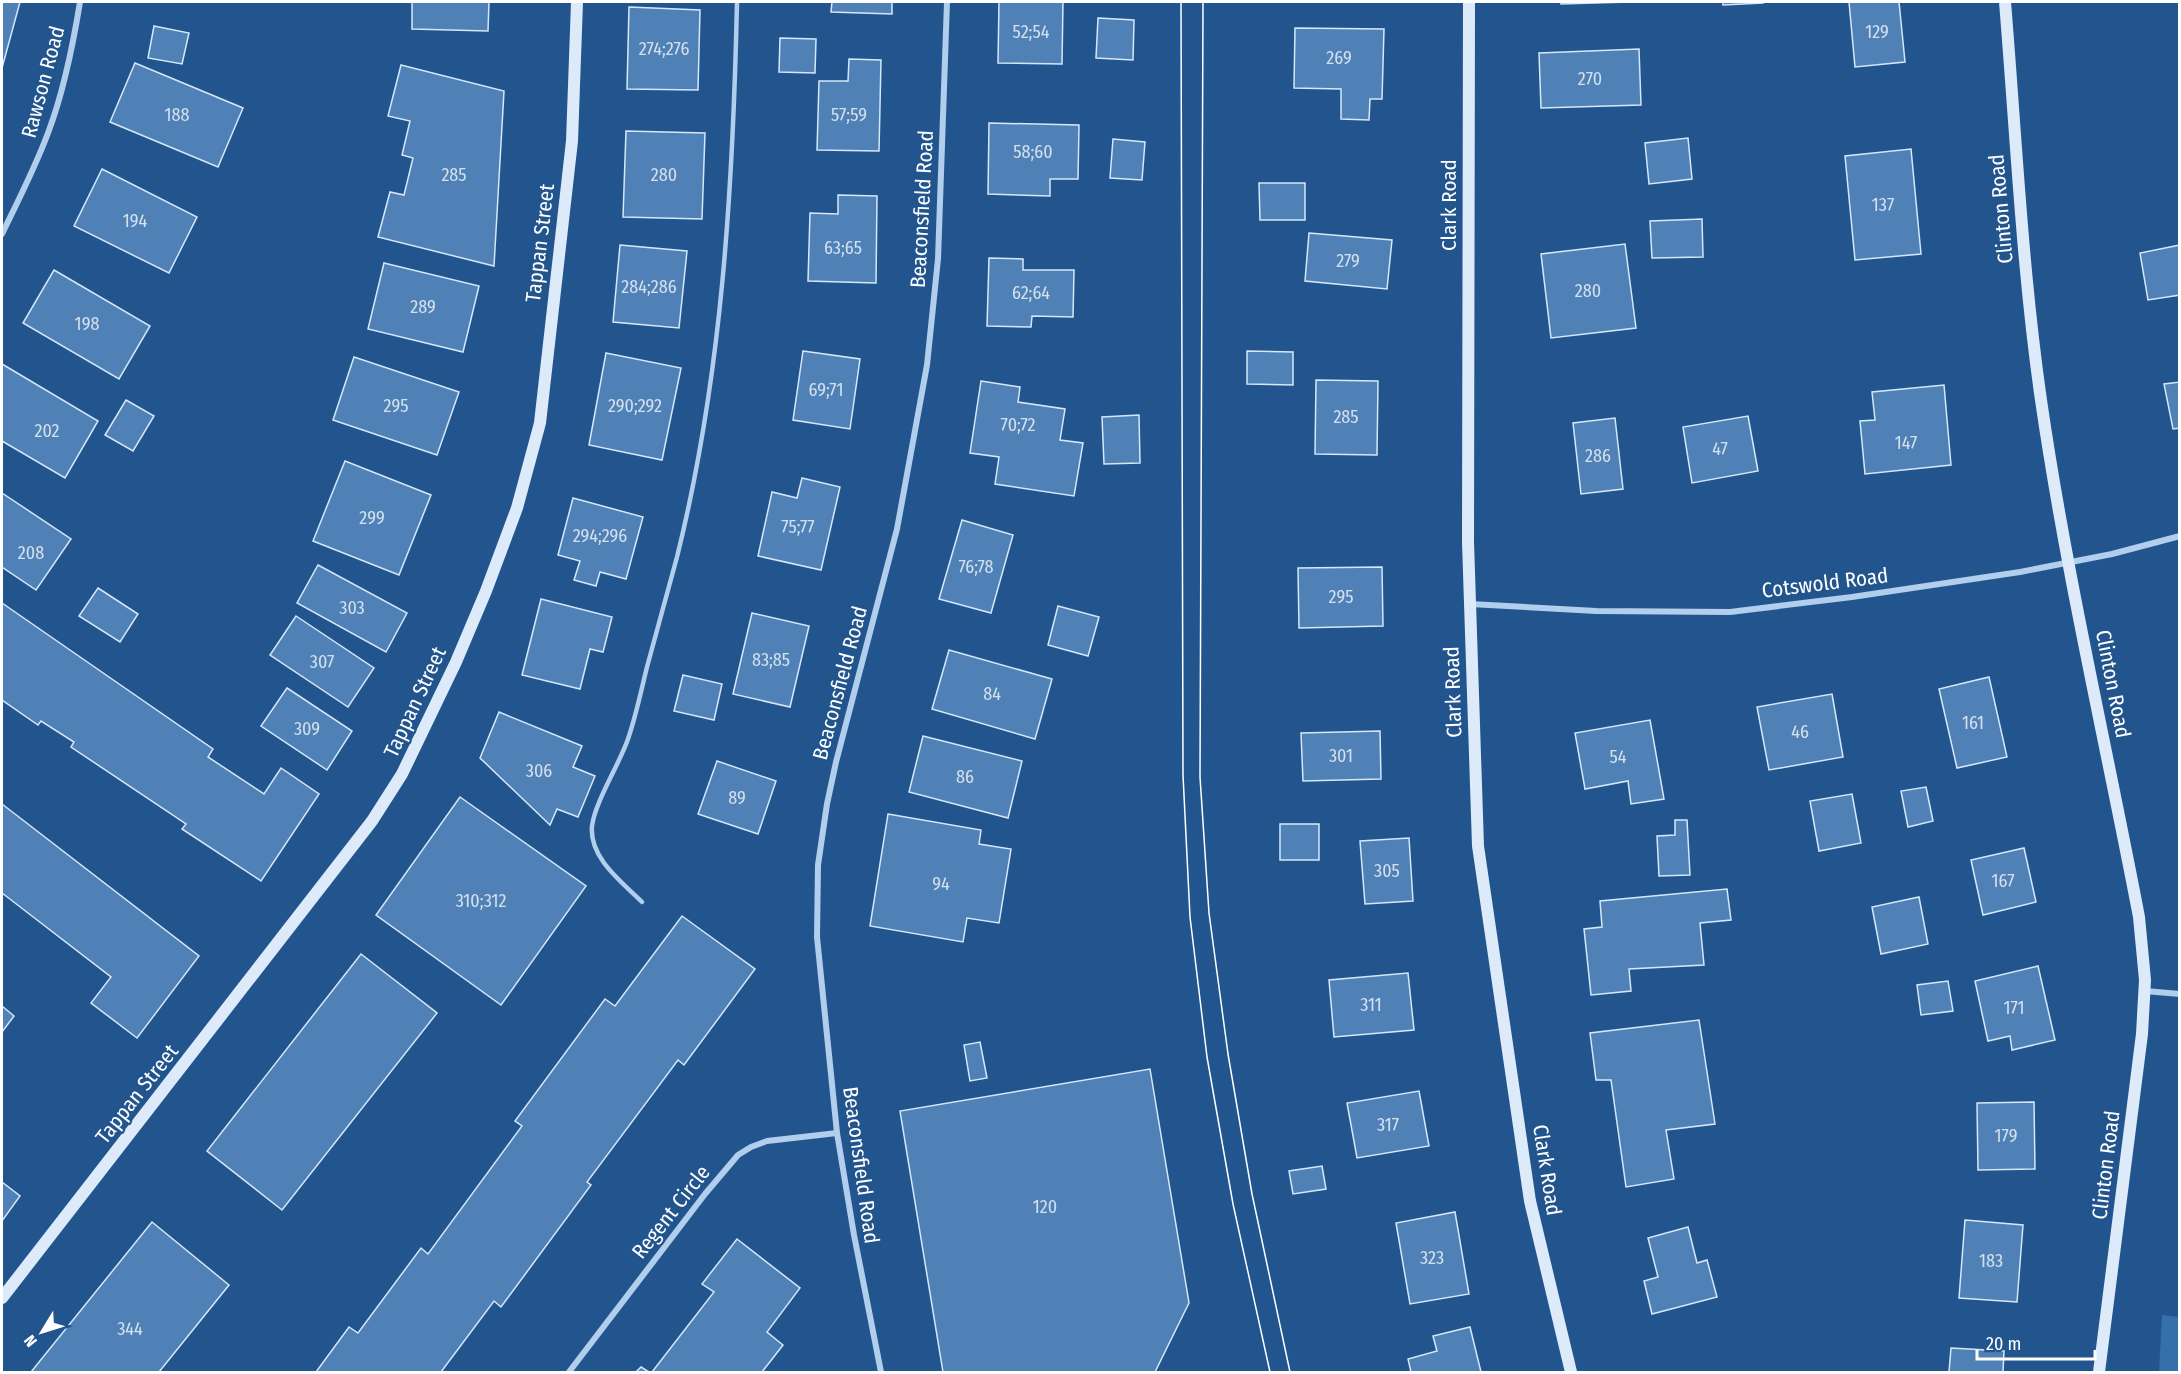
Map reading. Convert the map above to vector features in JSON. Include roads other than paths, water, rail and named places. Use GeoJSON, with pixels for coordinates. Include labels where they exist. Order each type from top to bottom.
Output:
{"type":"FeatureCollection","features":[{"type":"Feature","properties":{"kind":"street","name":"Rawson Road"},"geometry":{"type":"LineString","coordinates":[[2,234],[31,176],[49,130],[66,75],[81,2]]}},
{"type":"Feature","properties":{"kind":"street","name":"Tappan Street"},"geometry":{"type":"LineString","coordinates":[[2,1298],[372,821],[402,774],[456,662],[517,508],[540,423],[572,141],[577,2]]}},
{"type":"Feature","properties":{"kind":"street","name":"Beaconsfield Road"},"geometry":{"type":"LineString","coordinates":[[881,1372],[837,1133],[818,937],[818,865],[836,762],[897,529],[927,365],[938,258],[947,2]]}},
{"type":"Feature","properties":{"kind":"street","name":"Clark Road"},"geometry":{"type":"LineString","coordinates":[[1469,2],[1470,604],[1478,846],[1530,1201],[1571,1372]]}},
{"type":"Feature","properties":{"kind":"street","name":"Clinton Road"},"geometry":{"type":"LineString","coordinates":[[2005,2],[2028,302],[2043,410],[2068,563],[2139,916],[2145,963],[2145,991],[2135,1096],[2099,1372]]}},
{"type":"Feature","properties":{"kind":"street","name":"Cotswold Road"},"geometry":{"type":"LineString","coordinates":[[1470,604],[1596,611],[1730,612],[2003,575],[2068,563],[2180,536]]}},
{"type":"Feature","properties":{"kind":"street"},"geometry":{"type":"LineString","coordinates":[[2145,991],[2180,994]]}},
{"type":"Feature","properties":{"kind":"street","name":"Regent Circle"},"geometry":{"type":"LineString","coordinates":[[569,1372],[698,1203],[738,1155],[767,1141],[837,1133]]}},
{"type":"Feature","properties":{"kind":"lane"},"geometry":{"type":"LineString","coordinates":[[642,903],[599,856],[593,843],[592,827],[597,810],[629,737],[679,548],[701,443],[720,302],[731,158],[737,2]]}},
{"type":"Feature","properties":{"kind":"tram line"},"geometry":{"type":"LineString","coordinates":[[1181,2],[1183,775],[1190,917],[1207,1057],[1233,1204],[1270,1372]]}},
{"type":"Feature","properties":{"kind":"tram line"},"geometry":{"type":"LineString","coordinates":[[1203,2],[1200,777],[1209,913],[1228,1054],[1252,1194],[1290,1372]]}}]}
